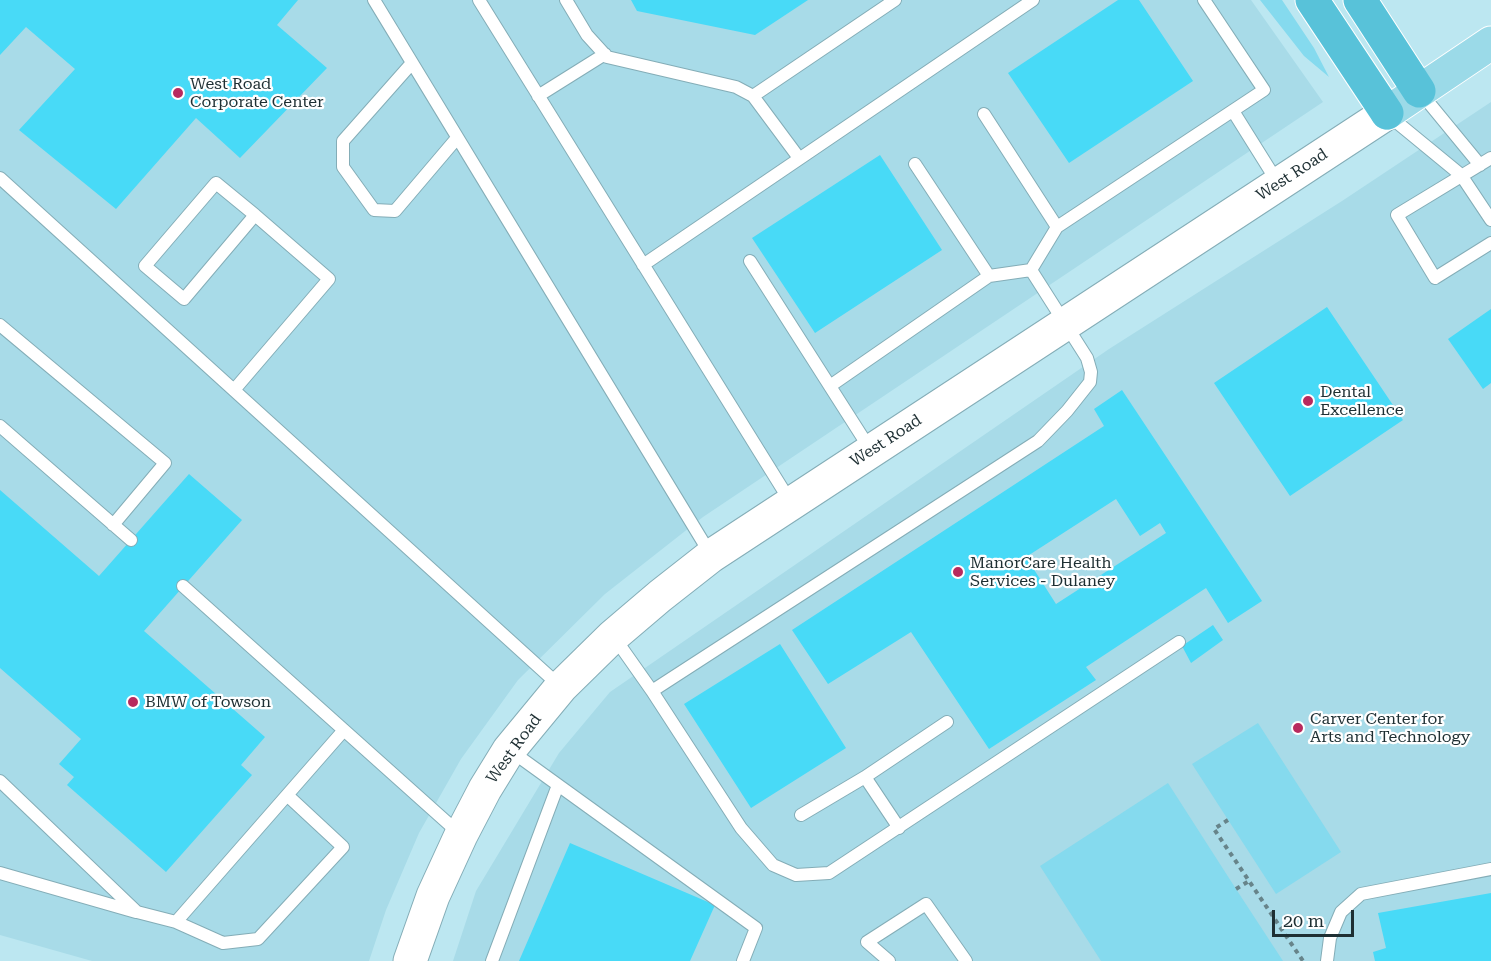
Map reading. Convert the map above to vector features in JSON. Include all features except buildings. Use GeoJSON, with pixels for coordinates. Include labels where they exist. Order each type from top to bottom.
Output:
{"type":"FeatureCollection","features":[{"type":"Feature","properties":{"kind":"highway"},"geometry":{"type":"LineString","coordinates":[[1312,0],[1387,113]]}},
{"type":"Feature","properties":{"kind":"highway"},"geometry":{"type":"LineString","coordinates":[[1360,0],[1419,91]]}},
{"type":"Feature","properties":{"kind":"main road","name":"West Road"},"geometry":{"type":"LineString","coordinates":[[1387,113],[1491,44]]}},
{"type":"Feature","properties":{"kind":"street","name":"West Road"},"geometry":{"type":"LineString","coordinates":[[410,961],[433,896],[461,835],[509,750],[561,687],[613,636],[711,556],[1387,113]]}},
{"type":"Feature","properties":{"kind":"lane"},"geometry":{"type":"LineString","coordinates":[[374,0],[711,556]]}},
{"type":"Feature","properties":{"kind":"lane"},"geometry":{"type":"LineString","coordinates":[[479,0],[791,503]]}},
{"type":"Feature","properties":{"kind":"lane"},"geometry":{"type":"LineString","coordinates":[[566,0],[587,35],[607,57],[736,87],[753,96],[800,158]]}},
{"type":"Feature","properties":{"kind":"lane"},"geometry":{"type":"LineString","coordinates":[[753,96],[882,5],[896,0]]}},
{"type":"Feature","properties":{"kind":"lane"},"geometry":{"type":"LineString","coordinates":[[643,264],[1032,0]]}},
{"type":"Feature","properties":{"kind":"lane"},"geometry":{"type":"LineString","coordinates":[[1031,270],[1057,227],[1264,90],[1204,0]]}},
{"type":"Feature","properties":{"kind":"lane"},"geometry":{"type":"LineString","coordinates":[[538,96],[605,54]]}},
{"type":"Feature","properties":{"kind":"lane"},"geometry":{"type":"LineString","coordinates":[[412,63],[343,141],[343,167],[374,210],[395,211],[458,138]]}},
{"type":"Feature","properties":{"kind":"lane"},"geometry":{"type":"LineString","coordinates":[[1419,91],[1480,165]]}},
{"type":"Feature","properties":{"kind":"lane"},"geometry":{"type":"LineString","coordinates":[[1233,111],[1279,184]]}},
{"type":"Feature","properties":{"kind":"lane"},"geometry":{"type":"LineString","coordinates":[[1387,113],[1461,175],[1491,220]]}},
{"type":"Feature","properties":{"kind":"lane"},"geometry":{"type":"LineString","coordinates":[[984,114],[1057,227]]}},
{"type":"Feature","properties":{"kind":"lane"},"geometry":{"type":"LineString","coordinates":[[1491,158],[1396,215],[1435,278],[1491,243]]}},
{"type":"Feature","properties":{"kind":"lane"},"geometry":{"type":"LineString","coordinates":[[915,164],[989,276]]}},
{"type":"Feature","properties":{"kind":"lane"},"geometry":{"type":"LineString","coordinates":[[0,178],[561,687]]}},
{"type":"Feature","properties":{"kind":"lane"},"geometry":{"type":"LineString","coordinates":[[234,390],[328,279],[255,215],[216,183],[145,266],[184,299],[255,215]]}},
{"type":"Feature","properties":{"kind":"lane"},"geometry":{"type":"LineString","coordinates":[[750,261],[871,450]]}},
{"type":"Feature","properties":{"kind":"lane"},"geometry":{"type":"LineString","coordinates":[[830,386],[989,276],[1031,270]]}},
{"type":"Feature","properties":{"kind":"lane"},"geometry":{"type":"LineString","coordinates":[[652,691],[1038,441],[1067,411],[1090,382],[1091,372],[1087,358],[1031,270]]}},
{"type":"Feature","properties":{"kind":"lane"},"geometry":{"type":"LineString","coordinates":[[0,325],[165,463],[113,525]]}},
{"type":"Feature","properties":{"kind":"lane"},"geometry":{"type":"LineString","coordinates":[[0,426],[131,540]]}},
{"type":"Feature","properties":{"kind":"lane"},"geometry":{"type":"LineString","coordinates":[[183,586],[461,835]]}},
{"type":"Feature","properties":{"kind":"lane"},"geometry":{"type":"LineString","coordinates":[[613,636],[652,691],[741,828],[773,865],[796,875],[829,873],[1179,642]]}},
{"type":"Feature","properties":{"kind":"lane"},"geometry":{"type":"LineString","coordinates":[[801,815],[865,777],[947,722]]}},
{"type":"Feature","properties":{"kind":"lane"},"geometry":{"type":"LineString","coordinates":[[176,922],[344,730]]}},
{"type":"Feature","properties":{"kind":"lane"},"geometry":{"type":"LineString","coordinates":[[509,750],[756,928],[743,961]]}},
{"type":"Feature","properties":{"kind":"lane"},"geometry":{"type":"LineString","coordinates":[[865,777],[898,828]]}},
{"type":"Feature","properties":{"kind":"lane"},"geometry":{"type":"LineString","coordinates":[[1,784],[137,912]]}},
{"type":"Feature","properties":{"kind":"lane"},"geometry":{"type":"LineString","coordinates":[[492,961],[558,785]]}},
{"type":"Feature","properties":{"kind":"lane"},"geometry":{"type":"LineString","coordinates":[[0,873],[176,922],[223,943],[258,939],[344,847],[287,795]]}},
{"type":"Feature","properties":{"kind":"lane"},"geometry":{"type":"LineString","coordinates":[[1327,961],[1330,938],[1341,912],[1361,894],[1491,869]]}},
{"type":"Feature","properties":{"kind":"lane"},"geometry":{"type":"LineString","coordinates":[[889,961],[867,942],[926,904],[966,961]]}},
{"type":"Feature","properties":{"kind":"path"},"geometry":{"type":"LineString","coordinates":[[1228,820],[1214,829],[1303,961]]}},
{"type":"Feature","properties":{"kind":"path"},"geometry":{"type":"LineString","coordinates":[[1236,889],[1249,881]]}},
{"type":"Feature","properties":{"kind":"shaded area"},"geometry":{"type":"Polygon","coordinates":[[[0,0],[1251,0],[1323,102],[703,517],[605,594],[518,680],[461,759],[419,833],[386,910],[369,961],[92,961],[0,935],[0,0]]]}},
{"type":"Feature","properties":{"kind":"shaded area"},"geometry":{"type":"Polygon","coordinates":[[[1260,0],[1282,0],[1314,48],[1329,77],[1304,56],[1260,0]]]}},
{"type":"Feature","properties":{"kind":"shaded area"},"geometry":{"type":"Polygon","coordinates":[[[1491,102],[1491,961],[453,961],[476,891],[559,753],[610,692],[1109,349],[1342,201],[1491,102]]]}},
{"type":"Feature","properties":{"kind":"shaded area"},"geometry":{"type":"Polygon","coordinates":[[[1258,723],[1341,852],[1276,894],[1192,764],[1258,723]]]}},
{"type":"Feature","properties":{"kind":"shaded area"},"geometry":{"type":"Polygon","coordinates":[[[1168,783],[1283,961],[1101,961],[1040,866],[1168,783]]]}},
{"type":"Feature","properties":{"kind":"place","name":"West Road Corporate Center"},"geometry":{"type":"Point","coordinates":[178,93]}},
{"type":"Feature","properties":{"kind":"place","name":"Dental Excellence"},"geometry":{"type":"Point","coordinates":[1308,401]}},
{"type":"Feature","properties":{"kind":"place","name":"ManorCare Health Services - Dulaney"},"geometry":{"type":"Point","coordinates":[958,572]}},
{"type":"Feature","properties":{"kind":"place","name":"BMW of Towson"},"geometry":{"type":"Point","coordinates":[133,702]}},
{"type":"Feature","properties":{"kind":"place","name":"Carver Center for Arts and Technology"},"geometry":{"type":"Point","coordinates":[1298,728]}}]}
